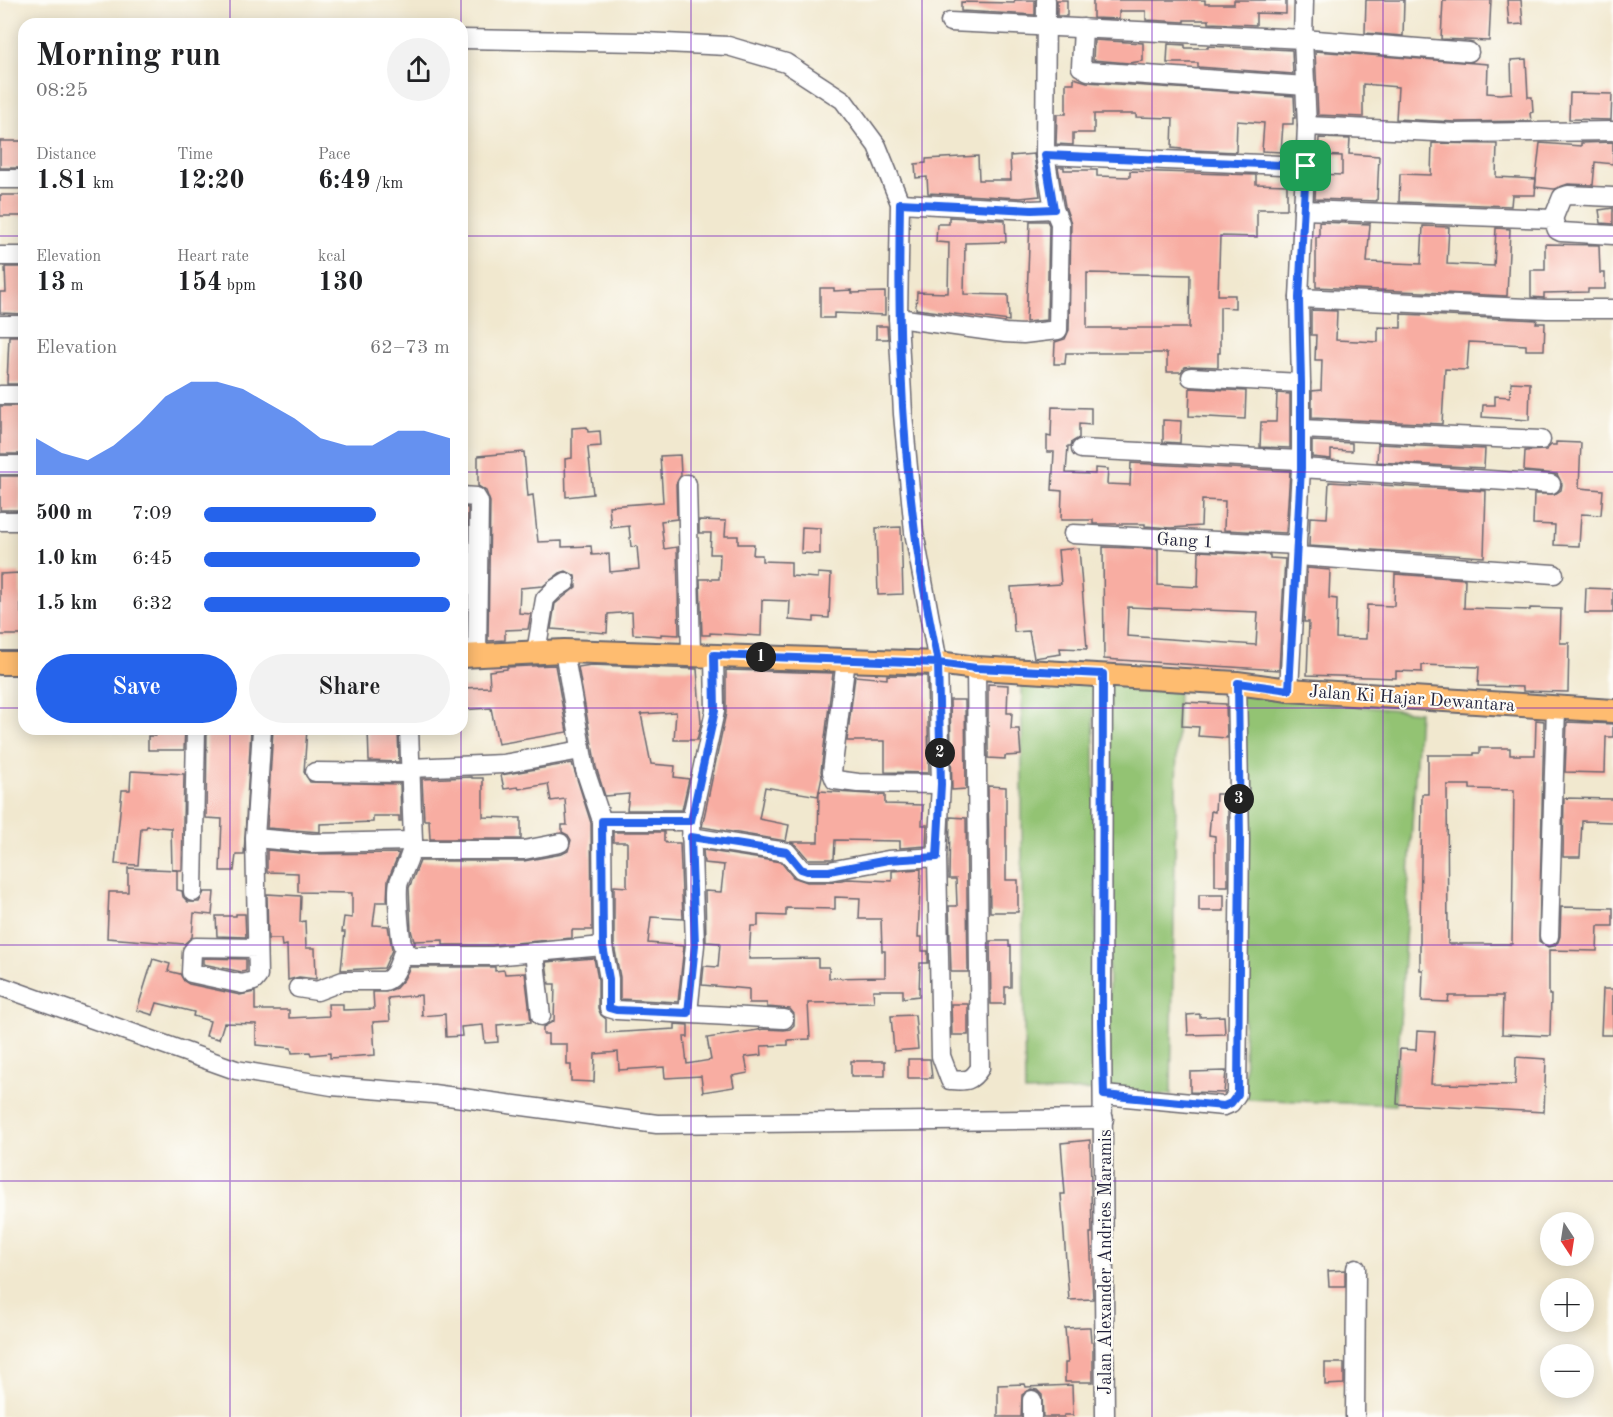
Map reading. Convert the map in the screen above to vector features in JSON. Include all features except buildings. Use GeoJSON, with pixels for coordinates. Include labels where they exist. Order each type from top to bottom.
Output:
{"type":"FeatureCollection","features":[{"type":"Feature","properties":{"kind":"main road","name":"Jalan Ki Hajar Dewantara"},"geometry":{"type":"LineString","coordinates":[[470,655],[564,651],[938,663],[976,668],[1238,683],[1289,690],[1613,711]]}},
{"type":"Feature","properties":{"kind":"main road"},"geometry":{"type":"LineString","coordinates":[[0,663],[18,663]]}},
{"type":"Feature","properties":{"kind":"street"},"geometry":{"type":"LineString","coordinates":[[898,318],[1005,333],[1023,334],[1058,330],[1060,224],[1054,209],[1045,155],[1046,0]]}},
{"type":"Feature","properties":{"kind":"street"},"geometry":{"type":"LineString","coordinates":[[1289,690],[1301,429],[1299,298],[1307,126],[1303,39],[1304,0]]}},
{"type":"Feature","properties":{"kind":"street"},"geometry":{"type":"LineString","coordinates":[[950,22],[1303,39],[1469,52]]}},
{"type":"Feature","properties":{"kind":"street"},"geometry":{"type":"LineString","coordinates":[[1083,28],[1081,67],[1088,71],[1306,86]]}},
{"type":"Feature","properties":{"kind":"street"},"geometry":{"type":"LineString","coordinates":[[468,39],[728,46],[786,63],[843,100],[877,146],[900,203],[898,318],[903,414],[915,532],[938,663],[941,784],[937,857],[941,1056],[950,1080],[966,1081],[974,1077],[980,1068],[976,668]]}},
{"type":"Feature","properties":{"kind":"street"},"geometry":{"type":"LineString","coordinates":[[1307,126],[1456,133],[1613,131]]}},
{"type":"Feature","properties":{"kind":"street"},"geometry":{"type":"LineString","coordinates":[[1045,155],[1306,166]]}},
{"type":"Feature","properties":{"kind":"street"},"geometry":{"type":"LineString","coordinates":[[0,179],[18,179]]}},
{"type":"Feature","properties":{"kind":"street"},"geometry":{"type":"LineString","coordinates":[[1613,197],[1568,195],[1562,197],[1553,219],[1557,230],[1561,232],[1613,235]]}},
{"type":"Feature","properties":{"kind":"street"},"geometry":{"type":"LineString","coordinates":[[900,203],[1032,210],[1054,209]]}},
{"type":"Feature","properties":{"kind":"street"},"geometry":{"type":"LineString","coordinates":[[1303,210],[1553,219]]}},
{"type":"Feature","properties":{"kind":"street"},"geometry":{"type":"LineString","coordinates":[[0,256],[18,256]]}},
{"type":"Feature","properties":{"kind":"street"},"geometry":{"type":"LineString","coordinates":[[1299,298],[1547,309],[1613,309]]}},
{"type":"Feature","properties":{"kind":"street"},"geometry":{"type":"LineString","coordinates":[[0,325],[18,325]]}},
{"type":"Feature","properties":{"kind":"street"},"geometry":{"type":"LineString","coordinates":[[1191,377],[1301,383]]}},
{"type":"Feature","properties":{"kind":"street"},"geometry":{"type":"LineString","coordinates":[[0,395],[18,395]]}},
{"type":"Feature","properties":{"kind":"street"},"geometry":{"type":"LineString","coordinates":[[1301,429],[1541,440]]}},
{"type":"Feature","properties":{"kind":"street"},"geometry":{"type":"LineString","coordinates":[[1082,449],[1551,484]]}},
{"type":"Feature","properties":{"kind":"street"},"geometry":{"type":"LineString","coordinates":[[0,465],[18,465]]}},
{"type":"Feature","properties":{"kind":"street"},"geometry":{"type":"LineString","coordinates":[[687,484],[691,654]]}},
{"type":"Feature","properties":{"kind":"street"},"geometry":{"type":"LineString","coordinates":[[468,496],[476,497],[479,502],[470,655]]}},
{"type":"Feature","properties":{"kind":"street"},"geometry":{"type":"LineString","coordinates":[[0,521],[18,521]]}},
{"type":"Feature","properties":{"kind":"street","name":"Gang 1"},"geometry":{"type":"LineString","coordinates":[[1073,534],[1554,574]]}},
{"type":"Feature","properties":{"kind":"street"},"geometry":{"type":"LineString","coordinates":[[536,652],[545,599],[566,582]]}},
{"type":"Feature","properties":{"kind":"street"},"geometry":{"type":"LineString","coordinates":[[564,651],[581,750],[602,821],[603,946],[609,979],[609,1008],[784,1019]]}},
{"type":"Feature","properties":{"kind":"street"},"geometry":{"type":"LineString","coordinates":[[688,1013],[695,945],[691,829],[715,711],[714,655]]}},
{"type":"Feature","properties":{"kind":"street"},"geometry":{"type":"LineString","coordinates":[[846,660],[832,772],[835,780],[858,783],[941,784]]}},
{"type":"Feature","properties":{"kind":"street","name":"Jalan Alexander Andries Maramis"},"geometry":{"type":"LineString","coordinates":[[1103,674],[1102,1022],[1105,1417]]}},
{"type":"Feature","properties":{"kind":"street"},"geometry":{"type":"LineString","coordinates":[[1104,1096],[1224,1106],[1231,1103],[1238,1094],[1240,841],[1238,683]]}},
{"type":"Feature","properties":{"kind":"street"},"geometry":{"type":"LineString","coordinates":[[1549,936],[1556,707]]}},
{"type":"Feature","properties":{"kind":"street"},"geometry":{"type":"LineString","coordinates":[[193,892],[196,735]]}},
{"type":"Feature","properties":{"kind":"street"},"geometry":{"type":"LineString","coordinates":[[257,948],[255,838],[262,735]]}},
{"type":"Feature","properties":{"kind":"street"},"geometry":{"type":"LineString","coordinates":[[298,988],[317,991],[343,981],[385,981],[394,977],[404,950],[397,892],[413,846],[409,735]]}},
{"type":"Feature","properties":{"kind":"street"},"geometry":{"type":"LineString","coordinates":[[315,772],[410,770],[503,764],[581,750]]}},
{"type":"Feature","properties":{"kind":"street"},"geometry":{"type":"LineString","coordinates":[[602,821],[691,829],[787,852],[801,869],[807,871],[829,871],[888,860],[937,857]]}},
{"type":"Feature","properties":{"kind":"street"},"geometry":{"type":"LineString","coordinates":[[255,838],[312,843],[524,850],[560,843]]}},
{"type":"Feature","properties":{"kind":"street"},"geometry":{"type":"LineString","coordinates":[[404,950],[411,956],[483,956],[603,946]]}},
{"type":"Feature","properties":{"kind":"street"},"geometry":{"type":"LineString","coordinates":[[534,952],[541,1016]]}},
{"type":"Feature","properties":{"kind":"street"},"geometry":{"type":"LineString","coordinates":[[0,986],[236,1070],[332,1086],[433,1094],[657,1124],[1104,1119]]}},
{"type":"Feature","properties":{"kind":"street"},"geometry":{"type":"LineString","coordinates":[[1355,1417],[1356,1268]]}},
{"type":"Feature","properties":{"kind":"green space"},"geometry":{"type":"Polygon","coordinates":[[[1108,677],[1178,680],[1171,1095],[1109,1093],[1108,677]]]}},
{"type":"Feature","properties":{"kind":"green space"},"geometry":{"type":"Polygon","coordinates":[[[1022,678],[1093,680],[1099,1090],[1025,1092],[1022,678]]]}},
{"type":"Feature","properties":{"kind":"green space"},"geometry":{"type":"Polygon","coordinates":[[[1240,695],[1419,712],[1395,1105],[1245,1099],[1240,695]]]}},
{"type":"Feature","properties":{"kind":"route"},"geometry":{"type":"LineString","coordinates":[[1306,166],[1045,155],[1054,209],[1032,210],[900,203],[898,318],[903,414],[915,532],[938,663],[714,655],[715,711],[691,821],[602,821],[603,946],[609,979],[609,1008],[612,1010],[688,1013],[695,945],[691,837],[781,850],[791,855],[801,869],[807,871],[829,871],[857,864],[937,857],[941,784],[938,663],[976,668],[1103,674],[1102,1022],[1104,1095],[1224,1106],[1231,1103],[1238,1094],[1240,841],[1238,683],[1289,690],[1301,468],[1299,298],[1306,166]]}}]}
